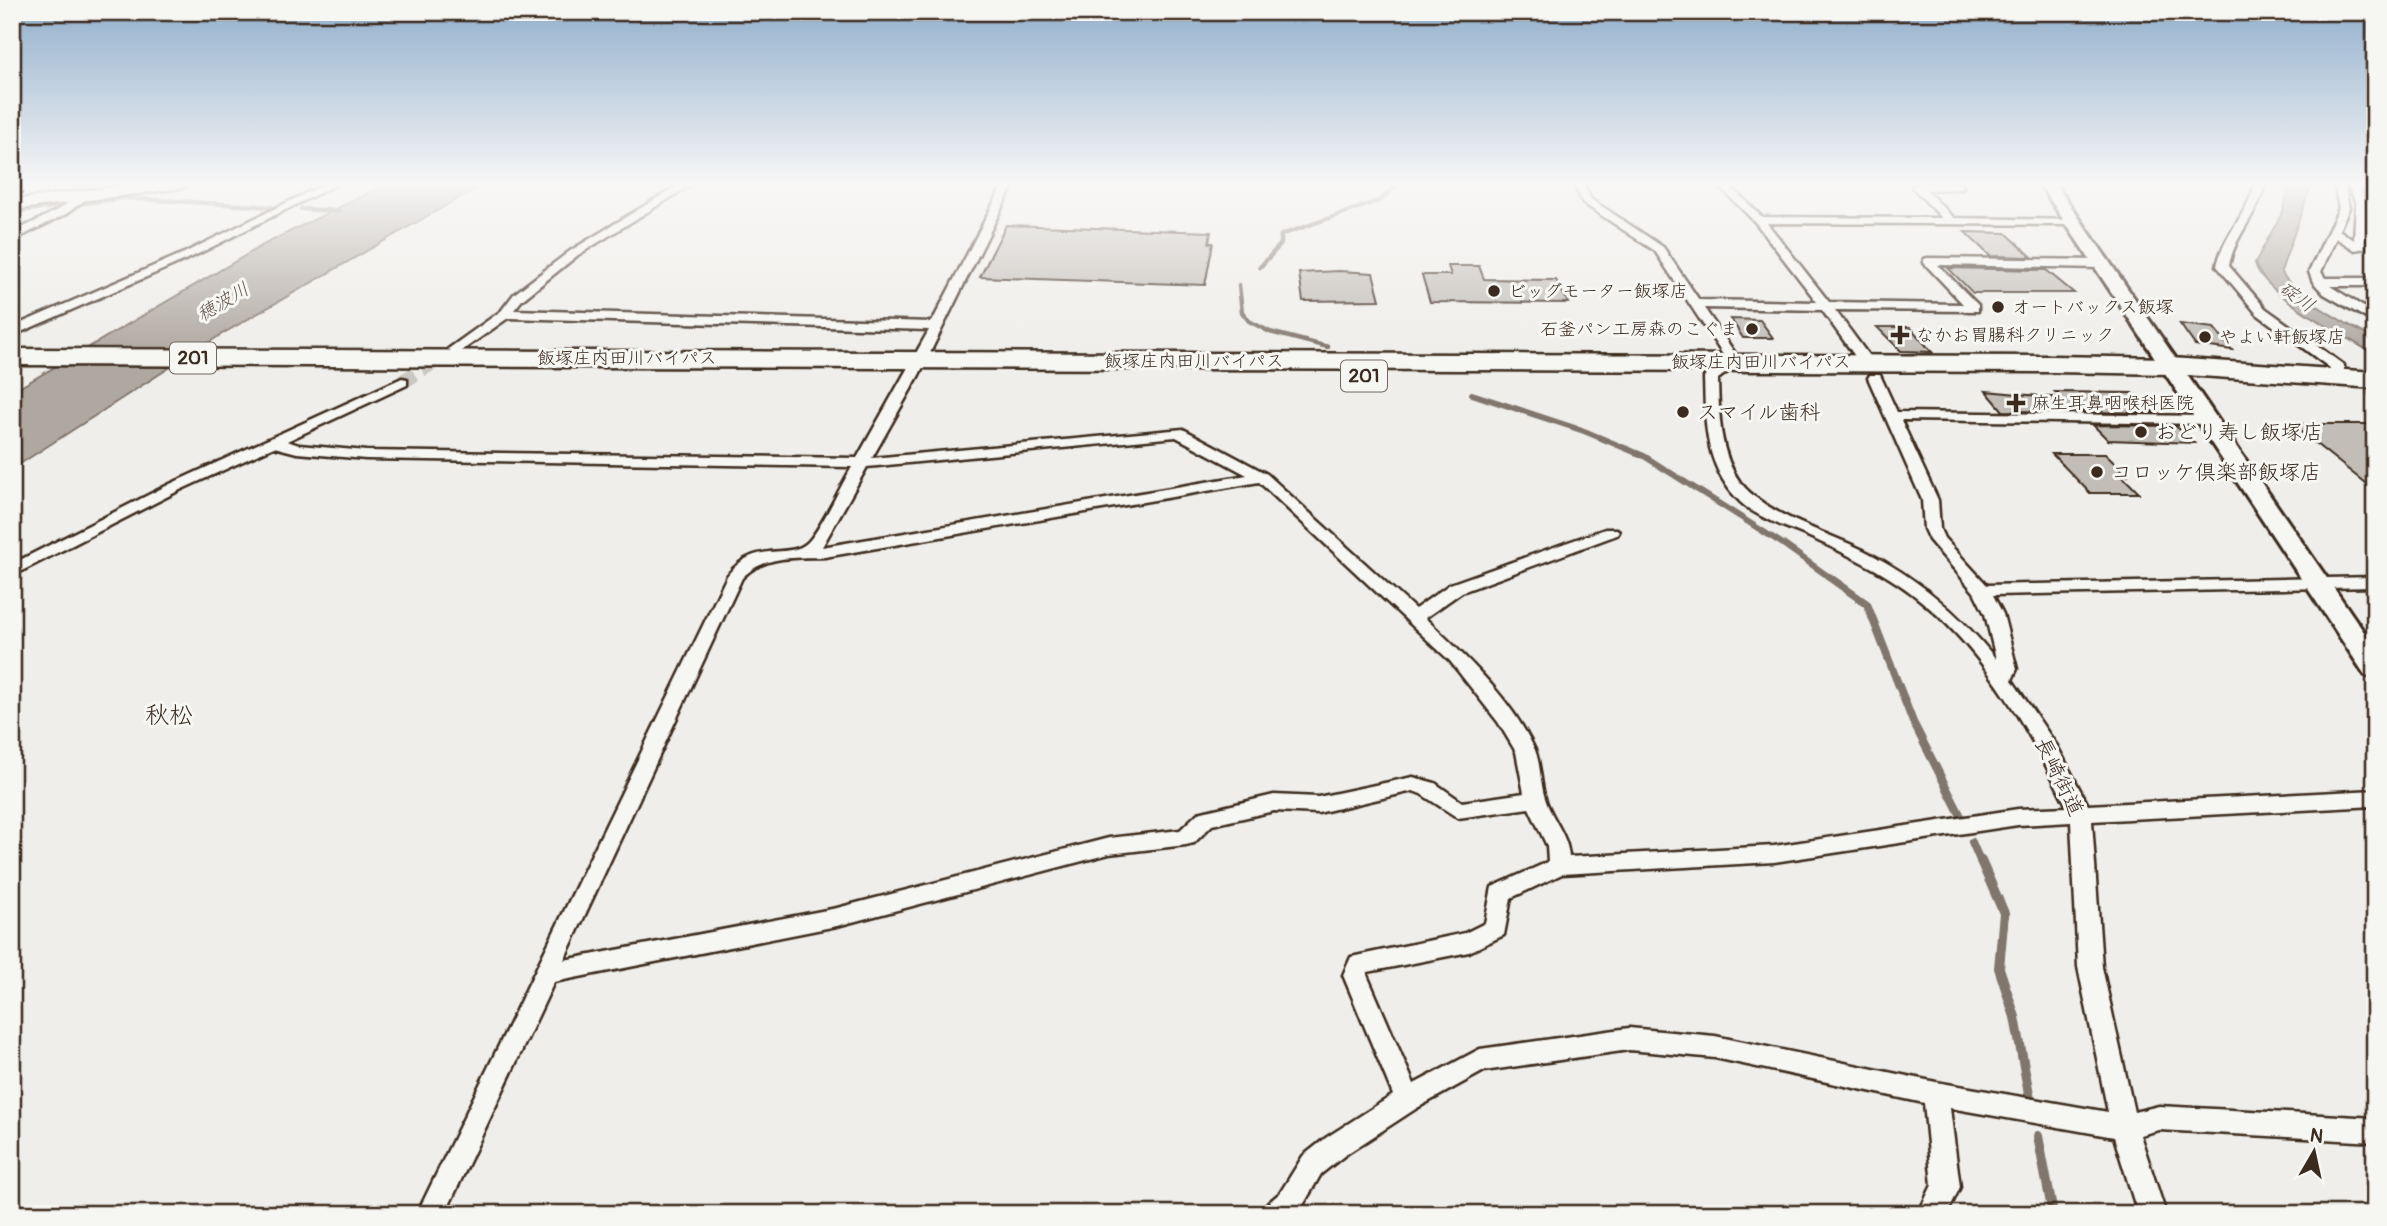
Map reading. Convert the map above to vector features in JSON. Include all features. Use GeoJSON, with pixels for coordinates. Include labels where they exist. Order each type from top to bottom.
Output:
{"type":"FeatureCollection","features":[{"type":"Feature","properties":{"kind":"highway","name":"飯塚庄内田川バイパス"},"geometry":{"type":"LineString","coordinates":[[12,357],[364,365]]}},
{"type":"Feature","properties":{"kind":"highway","name":"飯塚庄内田川バイパス"},"geometry":{"type":"LineString","coordinates":[[916,367],[1734,362],[1871,370],[2176,373],[2375,380]]}},
{"type":"Feature","properties":{"kind":"highway","name":"飯塚庄内田川バイパス"},"geometry":{"type":"LineString","coordinates":[[12,369],[364,365],[916,367],[1710,377],[1871,370]]}},
{"type":"Feature","properties":{"kind":"highway","name":"飯塚庄内田川バイパス"},"geometry":{"type":"LineString","coordinates":[[2176,373],[2375,394]]}},
{"type":"Feature","properties":{"kind":"street"},"geometry":{"type":"LineString","coordinates":[[12,332],[218,240]]}},
{"type":"Feature","properties":{"kind":"street"},"geometry":{"type":"LineString","coordinates":[[455,349],[505,314],[517,297],[595,240]]}},
{"type":"Feature","properties":{"kind":"street"},"geometry":{"type":"LineString","coordinates":[[803,553],[816,545],[863,463],[916,367],[980,240]]}},
{"type":"Feature","properties":{"kind":"street"},"geometry":{"type":"LineString","coordinates":[[1646,240],[1659,249],[1734,362],[1710,377]]}},
{"type":"Feature","properties":{"kind":"street"},"geometry":{"type":"LineString","coordinates":[[1775,240],[1827,307],[1871,370],[1930,500],[1932,529],[1937,540],[1982,590],[1994,614],[2008,670],[2003,680]]}},
{"type":"Feature","properties":{"kind":"street"},"geometry":{"type":"LineString","coordinates":[[2086,240],[2375,668]]}},
{"type":"Feature","properties":{"kind":"street"},"geometry":{"type":"LineString","coordinates":[[2232,240],[2224,253],[2223,266],[2261,311],[2339,368]]}},
{"type":"Feature","properties":{"kind":"street"},"geometry":{"type":"LineString","coordinates":[[2329,240],[2315,272],[2319,282],[2347,304],[2375,319]]}},
{"type":"Feature","properties":{"kind":"street"},"geometry":{"type":"LineString","coordinates":[[2347,240],[2359,248],[2359,240]]}},
{"type":"Feature","properties":{"kind":"street"},"geometry":{"type":"LineString","coordinates":[[1698,304],[1974,308],[1928,261],[2102,264]]}},
{"type":"Feature","properties":{"kind":"street"},"geometry":{"type":"LineString","coordinates":[[2319,282],[2375,282]]}},
{"type":"Feature","properties":{"kind":"street"},"geometry":{"type":"LineString","coordinates":[[505,314],[937,326]]}},
{"type":"Feature","properties":{"kind":"street","name":"長崎街道"},"geometry":{"type":"LineString","coordinates":[[1710,377],[1712,425],[1731,484],[1758,509],[1877,564],[1919,590],[1974,641],[2050,751],[2081,813],[2090,967],[2124,1127],[2152,1214]]}},
{"type":"Feature","properties":{"kind":"street"},"geometry":{"type":"LineString","coordinates":[[12,570],[57,545],[272,441],[402,382]]}},
{"type":"Feature","properties":{"kind":"street"},"geometry":{"type":"LineString","coordinates":[[1892,416],[2208,420]]}},
{"type":"Feature","properties":{"kind":"street"},"geometry":{"type":"LineString","coordinates":[[272,441],[297,449],[366,455],[863,463],[1178,432],[1262,477],[1456,657],[1505,716],[1525,752],[1535,799],[1558,846],[1559,866]]}},
{"type":"Feature","properties":{"kind":"street"},"geometry":{"type":"LineString","coordinates":[[431,1214],[735,576],[751,560],[761,556],[838,550],[1262,477]]}},
{"type":"Feature","properties":{"kind":"street"},"geometry":{"type":"LineString","coordinates":[[1415,617],[1456,589],[1480,578],[1611,531]]}},
{"type":"Feature","properties":{"kind":"street"},"geometry":{"type":"LineString","coordinates":[[1982,590],[2375,582]]}},
{"type":"Feature","properties":{"kind":"street"},"geometry":{"type":"LineString","coordinates":[[544,974],[837,917],[1109,846],[1186,837],[1205,819],[1274,803],[1318,805],[1413,783],[1428,788],[1458,810],[1535,799]]}},
{"type":"Feature","properties":{"kind":"street"},"geometry":{"type":"LineString","coordinates":[[1408,1100],[1355,975],[1359,964],[1469,942],[1496,928],[1500,893],[1559,866],[1774,854],[2018,817],[2375,798]]}},
{"type":"Feature","properties":{"kind":"street"},"geometry":{"type":"LineString","coordinates":[[1277,1214],[1290,1203],[1312,1165],[1336,1146],[1408,1100],[1480,1060],[1629,1040],[1716,1047],[1936,1094],[2124,1127],[2159,1118],[2375,1130]]}},
{"type":"Feature","properties":{"kind":"street"},"geometry":{"type":"LineString","coordinates":[[1932,1214],[1947,1187],[1936,1094]]}},
{"type":"Feature","properties":{"kind":"water","name":"穂波川"},"geometry":{"type":"Polygon","coordinates":[[[273,240],[385,240],[222,334],[12,469],[12,392],[273,240]]]}},
{"type":"Feature","properties":{"kind":"water","name":"碇川"},"geometry":{"type":"Polygon","coordinates":[[[2267,240],[2292,240],[2281,271],[2288,281],[2310,301],[2375,340],[2375,355],[2289,301],[2261,275],[2255,263],[2267,240]]]}},
{"type":"Feature","properties":{"kind":"building"},"geometry":{"type":"Polygon","coordinates":[[[998,240],[1210,240],[1209,243],[1213,243],[1205,285],[980,277],[998,240]]]}},
{"type":"Feature","properties":{"kind":"building"},"geometry":{"type":"Polygon","coordinates":[[[1974,240],[2014,240],[2032,257],[1990,256],[1974,240]]]}},
{"type":"Feature","properties":{"kind":"building","name":"ビッグモーター飯塚店"},"geometry":{"type":"Polygon","coordinates":[[[1448,266],[1479,266],[1484,279],[1556,280],[1568,303],[1430,302],[1422,275],[1451,275],[1448,266]]]}},
{"type":"Feature","properties":{"kind":"building","name":"オートバックス飯塚"},"geometry":{"type":"Polygon","coordinates":[[[1948,268],[2046,270],[2074,293],[1973,293],[1948,268]]]}},
{"type":"Feature","properties":{"kind":"building"},"geometry":{"type":"Polygon","coordinates":[[[1299,273],[1373,273],[1380,300],[1303,301],[1299,273]]]}},
{"type":"Feature","properties":{"kind":"building","name":"石釜パン工房森のこぐま"},"geometry":{"type":"Polygon","coordinates":[[[1731,319],[1760,320],[1773,338],[1743,338],[1731,319]]]}},
{"type":"Feature","properties":{"kind":"building","name":"やよい軒飯塚店"},"geometry":{"type":"Polygon","coordinates":[[[2180,324],[2214,328],[2232,350],[2195,345],[2180,324]]]}},
{"type":"Feature","properties":{"kind":"building","name":"なかお胃腸科クリニック"},"geometry":{"type":"Polygon","coordinates":[[[1877,327],[1910,327],[1932,352],[1901,351],[1877,327]]]}},
{"type":"Feature","properties":{"kind":"building"},"geometry":{"type":"Polygon","coordinates":[[[1986,391],[2061,398],[2055,392],[2132,393],[2154,413],[2003,411],[1986,391]]]}},
{"type":"Feature","properties":{"kind":"building"},"geometry":{"type":"Polygon","coordinates":[[[2291,424],[2375,424],[2375,491],[2291,424]]]}},
{"type":"Feature","properties":{"kind":"building","name":"おどり寿し飯塚店"},"geometry":{"type":"Polygon","coordinates":[[[2093,425],[2176,426],[2194,443],[2108,440],[2093,425]]]}},
{"type":"Feature","properties":{"kind":"building","name":"コロッケ倶楽部飯塚店"},"geometry":{"type":"Polygon","coordinates":[[[2052,454],[2105,454],[2127,475],[2121,475],[2139,493],[2090,493],[2052,454]]]}},
{"type":"Feature","properties":{"kind":"waterway"},"geometry":{"type":"LineString","coordinates":[[1260,267],[1281,244],[1281,240]]}},
{"type":"Feature","properties":{"kind":"waterway"},"geometry":{"type":"LineString","coordinates":[[1239,285],[1242,312],[1249,321],[1270,332],[1328,347]]}},
{"type":"Feature","properties":{"kind":"waterway"},"geometry":{"type":"LineString","coordinates":[[1472,394],[1584,431],[1644,456],[1783,544],[1832,579]]}},
{"type":"Feature","properties":{"kind":"waterway"},"geometry":{"type":"LineString","coordinates":[[1829,577],[1867,604],[1913,722],[1963,820]]}},
{"type":"Feature","properties":{"kind":"waterway"},"geometry":{"type":"LineString","coordinates":[[1972,842],[1981,863]]}},
{"type":"Feature","properties":{"kind":"waterway"},"geometry":{"type":"LineString","coordinates":[[1981,861],[2004,913],[1999,968],[2015,1017],[2031,1105]]}},
{"type":"Feature","properties":{"kind":"waterway"},"geometry":{"type":"LineString","coordinates":[[2038,1136],[2053,1214]]}},
{"type":"Feature","properties":{"kind":"tunnel"},"geometry":{"type":"LineString","coordinates":[[442,357],[447,354]]}},
{"type":"Feature","properties":{"kind":"tunnel"},"geometry":{"type":"LineString","coordinates":[[402,382],[445,355]]}},
{"type":"Feature","properties":{"kind":"tunnel"},"geometry":{"type":"LineString","coordinates":[[2349,375],[2375,392]]}},
{"type":"Feature","properties":{"kind":"place","name":"ビッグモーター飯塚店"},"geometry":{"type":"Point","coordinates":[1494,291]}},
{"type":"Feature","properties":{"kind":"place","name":"オートバックス飯塚"},"geometry":{"type":"Point","coordinates":[1998,307]}},
{"type":"Feature","properties":{"kind":"place","name":"石釜パン工房森のこぐま"},"geometry":{"type":"Point","coordinates":[1752,329]}},
{"type":"Feature","properties":{"kind":"place","name":"なかお胃腸科クリニック"},"geometry":{"type":"Point","coordinates":[1900,335]}},
{"type":"Feature","properties":{"kind":"place","name":"やよい軒飯塚店"},"geometry":{"type":"Point","coordinates":[2205,337]}},
{"type":"Feature","properties":{"kind":"place","name":"麻生耳鼻咽喉科医院"},"geometry":{"type":"Point","coordinates":[2016,403]}},
{"type":"Feature","properties":{"kind":"place","name":"スマイル歯科"},"geometry":{"type":"Point","coordinates":[1683,412]}},
{"type":"Feature","properties":{"kind":"place","name":"おどり寿し飯塚店"},"geometry":{"type":"Point","coordinates":[2141,432]}},
{"type":"Feature","properties":{"kind":"place","name":"コロッケ倶楽部飯塚店"},"geometry":{"type":"Point","coordinates":[2097,472]}},
{"type":"Feature","properties":{"kind":"district","name":"秋松"},"geometry":{"type":"Point","coordinates":[169,715]}}]}
